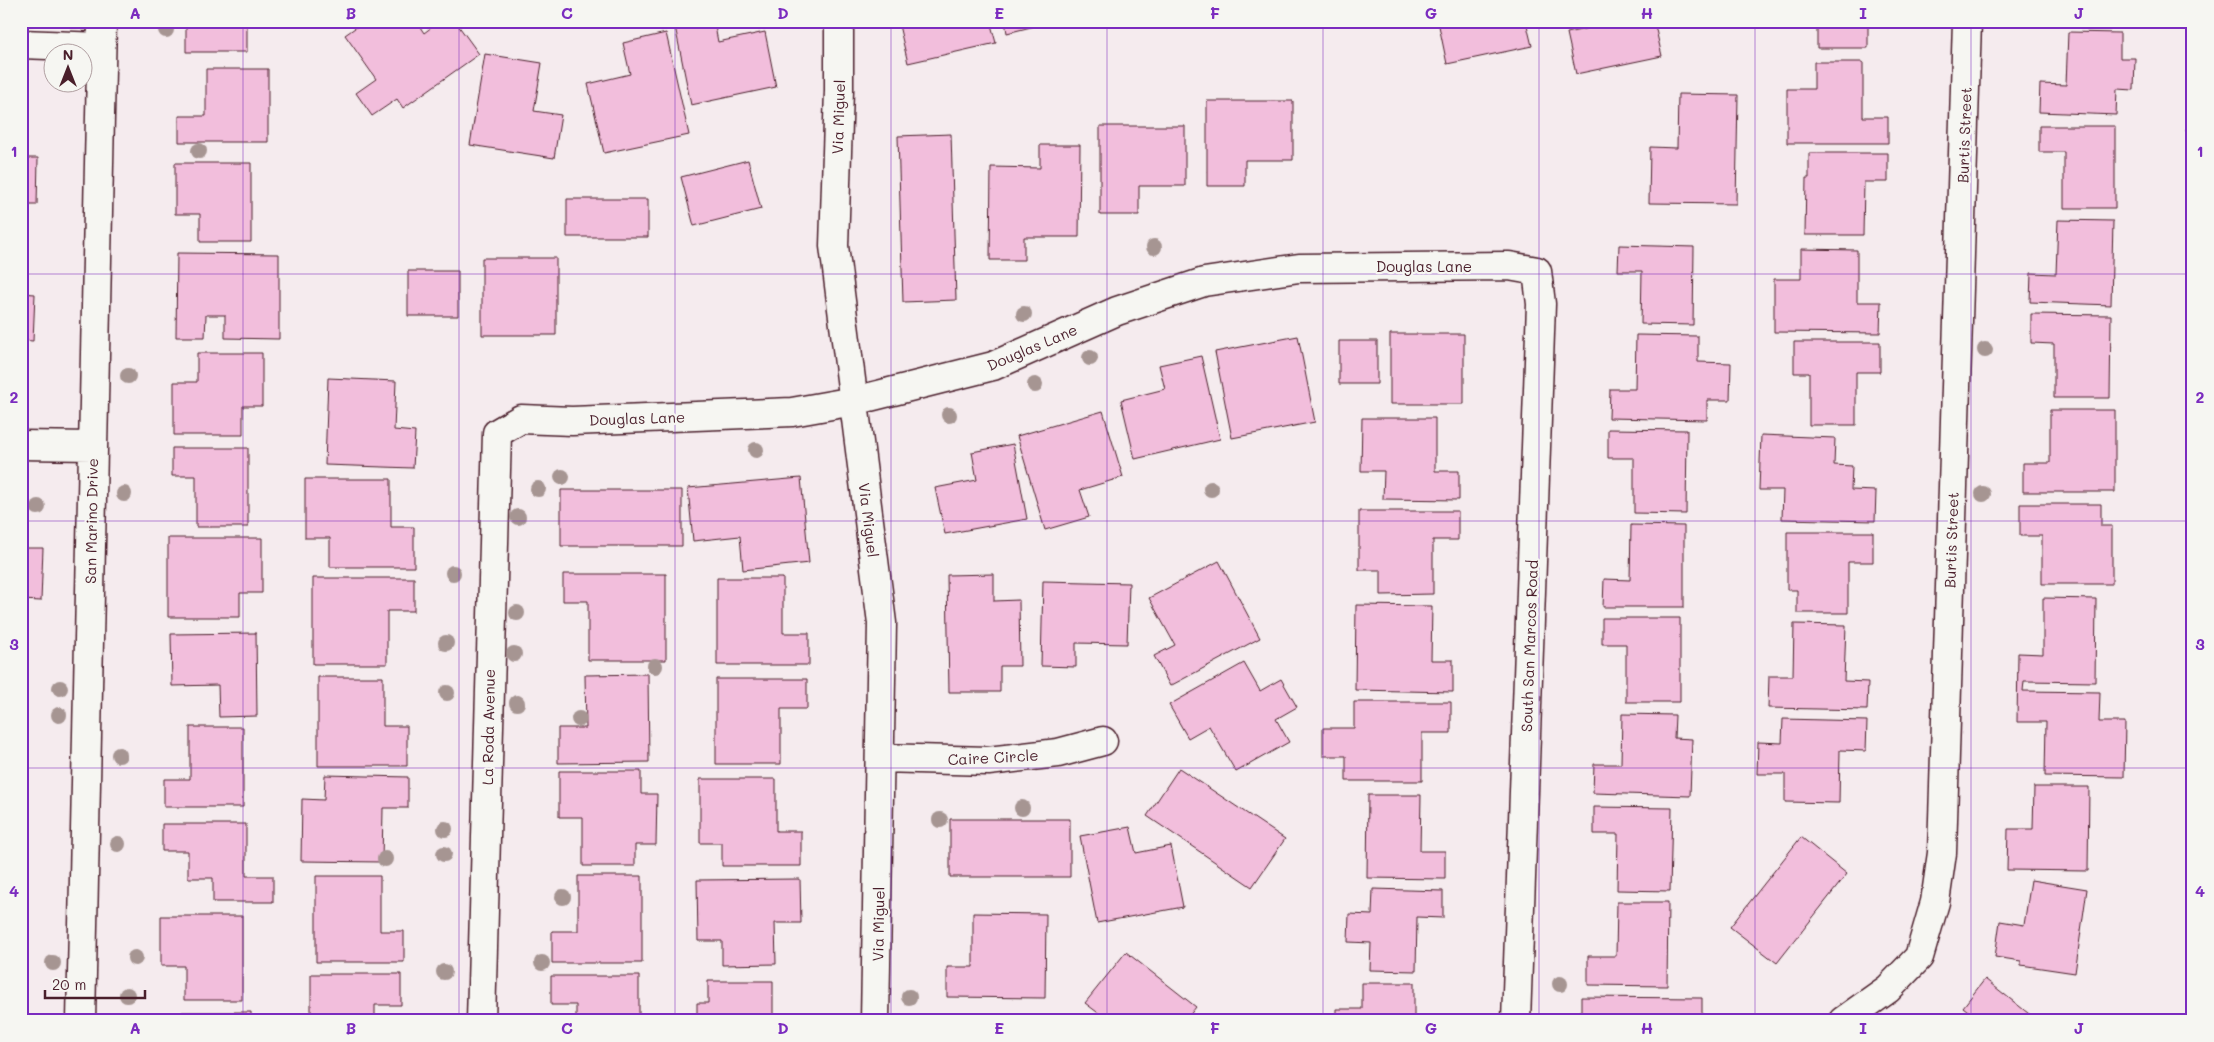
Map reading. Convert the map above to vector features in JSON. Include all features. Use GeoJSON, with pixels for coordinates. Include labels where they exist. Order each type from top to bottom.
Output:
{"type":"FeatureCollection","features":[{"type":"Feature","properties":{"kind":"street","name":"Via Miguel"},"geometry":{"type":"LineString","coordinates":[[839,21],[840,90],[834,246],[882,623],[875,1021]]}},
{"type":"Feature","properties":{"kind":"street","name":"Burtis Street"},"geometry":{"type":"LineString","coordinates":[[1843,1021],[1888,989],[1919,957],[1935,902],[1942,853],[1967,21]]}},
{"type":"Feature","properties":{"kind":"street"},"geometry":{"type":"LineString","coordinates":[[21,44],[102,34]]}},
{"type":"Feature","properties":{"kind":"street","name":"San Marino Drive"},"geometry":{"type":"LineString","coordinates":[[81,1021],[102,34]]}},
{"type":"Feature","properties":{"kind":"street","name":"Douglas Lane"},"geometry":{"type":"LineString","coordinates":[[497,433],[521,419],[572,421],[792,412],[854,400],[993,366],[1117,311],[1204,282],[1299,268],[1509,266],[1537,272]]}},
{"type":"Feature","properties":{"kind":"street","name":"South San Marcos Road"},"geometry":{"type":"LineString","coordinates":[[1516,1021],[1541,304],[1537,272]]}},
{"type":"Feature","properties":{"kind":"street","name":"La Roda Avenue"},"geometry":{"type":"LineString","coordinates":[[481,1021],[497,433]]}},
{"type":"Feature","properties":{"kind":"street"},"geometry":{"type":"LineString","coordinates":[[21,445],[92,446]]}},
{"type":"Feature","properties":{"kind":"street","name":"Caire Circle"},"geometry":{"type":"LineString","coordinates":[[881,758],[988,761],[1058,753],[1103,741]]}},
{"type":"Feature","properties":{"kind":"building"},"geometry":{"type":"Polygon","coordinates":[[[186,21],[247,21],[247,52],[186,52],[186,21]]]}},
{"type":"Feature","properties":{"kind":"building"},"geometry":{"type":"Polygon","coordinates":[[[365,21],[416,21],[424,33],[440,21],[455,21],[479,54],[403,108],[397,99],[372,116],[356,93],[376,79],[345,35],[365,21]]]}},
{"type":"Feature","properties":{"kind":"building"},"geometry":{"type":"Polygon","coordinates":[[[696,21],[714,21],[718,42],[765,32],[776,87],[691,105],[675,26],[696,21]]]}},
{"type":"Feature","properties":{"kind":"building"},"geometry":{"type":"Polygon","coordinates":[[[898,21],[990,21],[996,43],[908,63],[898,21]]]}},
{"type":"Feature","properties":{"kind":"building"},"geometry":{"type":"Polygon","coordinates":[[[1005,21],[1055,21],[1007,33],[1005,21]]]}},
{"type":"Feature","properties":{"kind":"building"},"geometry":{"type":"Polygon","coordinates":[[[1438,21],[1526,21],[1532,46],[1447,64],[1438,21]]]}},
{"type":"Feature","properties":{"kind":"building"},"geometry":{"type":"Polygon","coordinates":[[[1623,21],[1654,21],[1662,56],[1576,74],[1567,33],[1623,21]]]}},
{"type":"Feature","properties":{"kind":"building"},"geometry":{"type":"Polygon","coordinates":[[[1817,21],[1868,21],[1868,48],[1817,48],[1817,21]]]}},
{"type":"Feature","properties":{"kind":"building"},"geometry":{"type":"Polygon","coordinates":[[[2068,32],[2120,33],[2120,58],[2135,58],[2134,90],[2117,89],[2116,115],[2039,112],[2040,84],[2066,85],[2068,32]]]}},
{"type":"Feature","properties":{"kind":"building"},"geometry":{"type":"Polygon","coordinates":[[[666,33],[689,135],[604,153],[588,84],[630,74],[623,43],[666,33]]]}},
{"type":"Feature","properties":{"kind":"building"},"geometry":{"type":"Polygon","coordinates":[[[485,54],[542,63],[534,111],[561,115],[554,158],[470,145],[485,54]]]}},
{"type":"Feature","properties":{"kind":"building"},"geometry":{"type":"Polygon","coordinates":[[[1814,62],[1863,62],[1863,117],[1888,117],[1888,143],[1787,143],[1787,89],[1814,89],[1814,62]]]}},
{"type":"Feature","properties":{"kind":"building"},"geometry":{"type":"Polygon","coordinates":[[[206,69],[268,69],[268,142],[179,142],[179,116],[206,116],[206,69]]]}},
{"type":"Feature","properties":{"kind":"building"},"geometry":{"type":"Polygon","coordinates":[[[1678,94],[1738,95],[1736,204],[1649,203],[1650,147],[1677,148],[1678,94]]]}},
{"type":"Feature","properties":{"kind":"building"},"geometry":{"type":"Polygon","coordinates":[[[1207,101],[1293,101],[1293,160],[1245,160],[1245,186],[1207,186],[1207,101]]]}},
{"type":"Feature","properties":{"kind":"building"},"geometry":{"type":"Polygon","coordinates":[[[2186,106],[2193,106],[2193,158],[2188,158],[2186,106]]]}},
{"type":"Feature","properties":{"kind":"building"},"geometry":{"type":"Polygon","coordinates":[[[1100,126],[1185,126],[1185,186],[1139,186],[1139,215],[1100,215],[1100,126]]]}},
{"type":"Feature","properties":{"kind":"building"},"geometry":{"type":"Polygon","coordinates":[[[2039,126],[2115,126],[2115,208],[2064,208],[2064,152],[2039,152],[2039,126]]]}},
{"type":"Feature","properties":{"kind":"building"},"geometry":{"type":"Polygon","coordinates":[[[951,134],[956,300],[903,302],[898,136],[951,134]]]}},
{"type":"Feature","properties":{"kind":"building"},"geometry":{"type":"Polygon","coordinates":[[[1040,145],[1080,145],[1079,237],[1024,237],[1024,260],[990,260],[991,167],[1040,168],[1040,145]]]}},
{"type":"Feature","properties":{"kind":"building"},"geometry":{"type":"Polygon","coordinates":[[[1809,153],[1888,153],[1888,182],[1864,182],[1863,235],[1805,235],[1806,178],[1809,178],[1809,153]]]}},
{"type":"Feature","properties":{"kind":"building"},"geometry":{"type":"Polygon","coordinates":[[[21,158],[38,158],[37,205],[21,205],[21,158]]]}},
{"type":"Feature","properties":{"kind":"building"},"geometry":{"type":"Polygon","coordinates":[[[748,160],[761,209],[694,226],[681,177],[748,160]]]}},
{"type":"Feature","properties":{"kind":"building"},"geometry":{"type":"Polygon","coordinates":[[[175,163],[251,163],[251,242],[200,242],[200,214],[175,214],[175,163]]]}},
{"type":"Feature","properties":{"kind":"building"},"geometry":{"type":"Polygon","coordinates":[[[567,199],[648,199],[648,237],[567,237],[567,199]]]}},
{"type":"Feature","properties":{"kind":"building"},"geometry":{"type":"Polygon","coordinates":[[[2058,220],[2113,221],[2111,305],[2030,302],[2031,273],[2056,274],[2058,220]]]}},
{"type":"Feature","properties":{"kind":"building"},"geometry":{"type":"Polygon","coordinates":[[[1619,245],[1694,247],[1693,325],[1641,324],[1642,271],[1618,271],[1619,245]]]}},
{"type":"Feature","properties":{"kind":"building"},"geometry":{"type":"Polygon","coordinates":[[[1801,249],[1857,250],[1857,302],[1881,302],[1880,333],[1774,332],[1774,279],[1801,279],[1801,249]]]}},
{"type":"Feature","properties":{"kind":"building"},"geometry":{"type":"Polygon","coordinates":[[[177,253],[279,254],[279,339],[225,338],[225,315],[206,315],[205,337],[176,337],[177,253]]]}},
{"type":"Feature","properties":{"kind":"building"},"geometry":{"type":"Polygon","coordinates":[[[482,258],[556,258],[556,335],[482,335],[482,258]]]}},
{"type":"Feature","properties":{"kind":"building"},"geometry":{"type":"Polygon","coordinates":[[[408,271],[458,271],[458,316],[408,316],[408,271]]]}},
{"type":"Feature","properties":{"kind":"building"},"geometry":{"type":"Polygon","coordinates":[[[21,293],[35,294],[33,341],[21,340],[21,293]]]}},
{"type":"Feature","properties":{"kind":"building"},"geometry":{"type":"Polygon","coordinates":[[[2031,314],[2111,315],[2110,398],[2054,398],[2054,344],[2031,343],[2031,314]]]}},
{"type":"Feature","properties":{"kind":"building"},"geometry":{"type":"Polygon","coordinates":[[[1390,334],[1464,334],[1464,404],[1390,404],[1390,334]]]}},
{"type":"Feature","properties":{"kind":"building"},"geometry":{"type":"Polygon","coordinates":[[[1636,335],[1698,336],[1698,362],[1731,363],[1730,400],[1707,400],[1707,420],[1609,418],[1610,389],[1635,389],[1636,335]]]}},
{"type":"Feature","properties":{"kind":"building"},"geometry":{"type":"Polygon","coordinates":[[[1298,336],[1315,422],[1232,438],[1215,352],[1298,336]]]}},
{"type":"Feature","properties":{"kind":"building"},"geometry":{"type":"Polygon","coordinates":[[[1339,341],[1377,341],[1377,384],[1339,384],[1339,341]]]}},
{"type":"Feature","properties":{"kind":"building"},"geometry":{"type":"Polygon","coordinates":[[[1794,342],[1880,342],[1880,372],[1856,372],[1856,425],[1809,425],[1809,373],[1794,373],[1794,342]]]}},
{"type":"Feature","properties":{"kind":"building"},"geometry":{"type":"Polygon","coordinates":[[[197,353],[262,353],[262,406],[243,406],[243,435],[174,435],[174,382],[197,382],[197,353]]]}},
{"type":"Feature","properties":{"kind":"building"},"geometry":{"type":"Polygon","coordinates":[[[1201,356],[1220,439],[1135,459],[1121,400],[1165,389],[1159,365],[1201,356]]]}},
{"type":"Feature","properties":{"kind":"building"},"geometry":{"type":"Polygon","coordinates":[[[328,378],[396,381],[394,430],[415,432],[413,468],[325,465],[328,378]]]}},
{"type":"Feature","properties":{"kind":"building"},"geometry":{"type":"Polygon","coordinates":[[[2050,410],[2115,410],[2115,492],[2023,492],[2023,463],[2050,463],[2050,410]]]}},
{"type":"Feature","properties":{"kind":"building"},"geometry":{"type":"Polygon","coordinates":[[[1103,411],[1123,477],[1080,490],[1089,517],[1045,530],[1017,436],[1103,411]]]}},
{"type":"Feature","properties":{"kind":"building"},"geometry":{"type":"Polygon","coordinates":[[[1362,418],[1435,418],[1435,471],[1459,471],[1459,500],[1383,499],[1384,471],[1361,471],[1362,418]]]}},
{"type":"Feature","properties":{"kind":"building"},"geometry":{"type":"Polygon","coordinates":[[[1608,429],[1687,430],[1686,514],[1634,513],[1634,458],[1608,458],[1608,429]]]}},
{"type":"Feature","properties":{"kind":"building"},"geometry":{"type":"Polygon","coordinates":[[[1761,435],[1835,438],[1834,465],[1852,466],[1851,490],[1876,491],[1875,521],[1782,519],[1783,490],[1759,490],[1761,435]]]}},
{"type":"Feature","properties":{"kind":"building"},"geometry":{"type":"Polygon","coordinates":[[[1013,444],[1027,519],[945,534],[935,488],[977,480],[972,452],[1013,444]]]}},
{"type":"Feature","properties":{"kind":"building"},"geometry":{"type":"Polygon","coordinates":[[[172,448],[248,448],[248,527],[196,527],[196,476],[172,476],[172,448]]]}},
{"type":"Feature","properties":{"kind":"building"},"geometry":{"type":"Polygon","coordinates":[[[801,478],[809,563],[743,570],[740,536],[693,541],[688,488],[801,478]]]}},
{"type":"Feature","properties":{"kind":"building"},"geometry":{"type":"Polygon","coordinates":[[[305,479],[391,479],[391,527],[414,527],[414,567],[330,567],[330,538],[305,538],[305,479]]]}},
{"type":"Feature","properties":{"kind":"building"},"geometry":{"type":"Polygon","coordinates":[[[561,490],[682,490],[682,546],[561,546],[561,490]]]}},
{"type":"Feature","properties":{"kind":"building"},"geometry":{"type":"Polygon","coordinates":[[[2020,504],[2101,504],[2101,526],[2112,526],[2112,584],[2042,584],[2042,536],[2020,536],[2020,504]]]}},
{"type":"Feature","properties":{"kind":"building"},"geometry":{"type":"Polygon","coordinates":[[[1359,511],[1458,511],[1458,540],[1433,540],[1433,594],[1381,595],[1381,570],[1359,570],[1359,511]]]}},
{"type":"Feature","properties":{"kind":"building"},"geometry":{"type":"Polygon","coordinates":[[[2188,513],[2193,513],[2193,540],[2188,540],[2188,513]]]}},
{"type":"Feature","properties":{"kind":"building"},"geometry":{"type":"Polygon","coordinates":[[[1631,525],[1684,526],[1684,607],[1603,607],[1604,579],[1630,580],[1631,525]]]}},
{"type":"Feature","properties":{"kind":"building"},"geometry":{"type":"Polygon","coordinates":[[[1787,532],[1873,532],[1873,562],[1848,562],[1848,613],[1797,613],[1797,590],[1787,590],[1787,532]]]}},
{"type":"Feature","properties":{"kind":"building"},"geometry":{"type":"Polygon","coordinates":[[[168,538],[262,538],[262,593],[240,593],[240,617],[168,617],[168,538]]]}},
{"type":"Feature","properties":{"kind":"building"},"geometry":{"type":"Polygon","coordinates":[[[21,548],[43,548],[41,601],[21,600],[21,548]]]}},
{"type":"Feature","properties":{"kind":"building"},"geometry":{"type":"Polygon","coordinates":[[[1219,561],[1260,638],[1170,686],[1154,656],[1175,645],[1149,598],[1219,561]]]}},
{"type":"Feature","properties":{"kind":"building"},"geometry":{"type":"Polygon","coordinates":[[[563,574],[666,574],[666,660],[588,660],[588,601],[563,601],[563,574]]]}},
{"type":"Feature","properties":{"kind":"building"},"geometry":{"type":"Polygon","coordinates":[[[994,574],[994,601],[1019,600],[1020,666],[1000,666],[1000,692],[949,692],[947,575],[994,574]]]}},
{"type":"Feature","properties":{"kind":"building"},"geometry":{"type":"Polygon","coordinates":[[[313,578],[414,578],[414,611],[387,611],[387,664],[313,664],[313,578]]]}},
{"type":"Feature","properties":{"kind":"building"},"geometry":{"type":"Polygon","coordinates":[[[717,578],[783,578],[783,633],[809,633],[809,665],[717,665],[717,578]]]}},
{"type":"Feature","properties":{"kind":"building"},"geometry":{"type":"Polygon","coordinates":[[[1043,581],[1129,583],[1127,644],[1076,643],[1076,667],[1041,666],[1043,581]]]}},
{"type":"Feature","properties":{"kind":"building"},"geometry":{"type":"Polygon","coordinates":[[[2043,598],[2096,599],[2095,682],[2024,681],[2023,691],[2100,692],[2099,722],[2125,722],[2124,777],[2045,776],[2046,722],[2017,722],[2018,653],[2043,654],[2043,598]]]}},
{"type":"Feature","properties":{"kind":"building"},"geometry":{"type":"Polygon","coordinates":[[[1356,605],[1432,606],[1431,660],[1453,660],[1453,692],[1355,690],[1356,605]]]}},
{"type":"Feature","properties":{"kind":"building"},"geometry":{"type":"Polygon","coordinates":[[[1602,618],[1680,618],[1680,702],[1626,702],[1626,644],[1602,644],[1602,618]]]}},
{"type":"Feature","properties":{"kind":"building"},"geometry":{"type":"Polygon","coordinates":[[[1794,624],[1846,625],[1844,681],[1868,682],[1867,710],[1768,708],[1769,676],[1793,676],[1794,624]]]}},
{"type":"Feature","properties":{"kind":"building"},"geometry":{"type":"Polygon","coordinates":[[[256,633],[257,716],[219,717],[218,685],[172,686],[171,634],[256,633]]]}},
{"type":"Feature","properties":{"kind":"building"},"geometry":{"type":"Polygon","coordinates":[[[1244,663],[1260,691],[1281,679],[1297,707],[1276,719],[1289,742],[1236,772],[1209,726],[1188,738],[1169,705],[1244,663]]]}},
{"type":"Feature","properties":{"kind":"building"},"geometry":{"type":"Polygon","coordinates":[[[648,674],[649,762],[558,763],[558,728],[586,728],[585,675],[648,674]]]}},
{"type":"Feature","properties":{"kind":"building"},"geometry":{"type":"Polygon","coordinates":[[[318,677],[383,677],[383,726],[407,726],[407,766],[318,766],[318,677]]]}},
{"type":"Feature","properties":{"kind":"building"},"geometry":{"type":"Polygon","coordinates":[[[716,679],[807,679],[807,709],[781,709],[781,764],[716,764],[716,679]]]}},
{"type":"Feature","properties":{"kind":"building"},"geometry":{"type":"Polygon","coordinates":[[[1354,702],[1451,702],[1451,733],[1422,733],[1422,781],[1346,781],[1346,756],[1323,756],[1323,728],[1354,728],[1354,702]]]}},
{"type":"Feature","properties":{"kind":"building"},"geometry":{"type":"Polygon","coordinates":[[[1622,714],[1675,715],[1674,738],[1692,739],[1690,796],[1593,793],[1594,764],[1621,764],[1622,714]]]}},
{"type":"Feature","properties":{"kind":"building"},"geometry":{"type":"Polygon","coordinates":[[[1783,719],[1867,721],[1866,751],[1840,750],[1839,803],[1785,802],[1785,774],[1757,774],[1758,742],[1782,743],[1783,719]]]}},
{"type":"Feature","properties":{"kind":"building"},"geometry":{"type":"Polygon","coordinates":[[[190,727],[243,727],[243,807],[164,807],[164,779],[190,779],[190,727]]]}},
{"type":"Feature","properties":{"kind":"building"},"geometry":{"type":"Polygon","coordinates":[[[1179,768],[1285,839],[1252,887],[1147,816],[1179,768]]]}},
{"type":"Feature","properties":{"kind":"building"},"geometry":{"type":"Polygon","coordinates":[[[559,771],[641,771],[641,794],[657,794],[656,845],[635,845],[635,866],[583,866],[583,817],[559,817],[559,771]]]}},
{"type":"Feature","properties":{"kind":"building"},"geometry":{"type":"Polygon","coordinates":[[[325,775],[408,777],[408,808],[383,808],[382,862],[301,861],[302,799],[324,800],[325,775]]]}},
{"type":"Feature","properties":{"kind":"building"},"geometry":{"type":"Polygon","coordinates":[[[700,779],[776,779],[776,831],[801,831],[801,866],[722,866],[722,843],[700,843],[700,779]]]}},
{"type":"Feature","properties":{"kind":"building"},"geometry":{"type":"Polygon","coordinates":[[[2034,787],[2089,787],[2088,871],[2007,870],[2008,829],[2033,829],[2034,787]]]}},
{"type":"Feature","properties":{"kind":"building"},"geometry":{"type":"Polygon","coordinates":[[[1368,795],[1421,795],[1420,851],[1445,851],[1445,879],[1367,878],[1368,795]]]}},
{"type":"Feature","properties":{"kind":"building"},"geometry":{"type":"Polygon","coordinates":[[[1594,807],[1672,808],[1670,891],[1617,890],[1618,834],[1594,834],[1594,807]]]}},
{"type":"Feature","properties":{"kind":"building"},"geometry":{"type":"Polygon","coordinates":[[[950,819],[1070,819],[1070,877],[950,877],[950,819]]]}},
{"type":"Feature","properties":{"kind":"building"},"geometry":{"type":"Polygon","coordinates":[[[162,824],[246,824],[246,876],[273,876],[273,902],[213,902],[213,878],[188,878],[188,851],[162,851],[162,824]]]}},
{"type":"Feature","properties":{"kind":"building"},"geometry":{"type":"Polygon","coordinates":[[[1130,827],[1136,853],[1171,846],[1183,907],[1097,923],[1080,836],[1130,827]]]}},
{"type":"Feature","properties":{"kind":"building"},"geometry":{"type":"Polygon","coordinates":[[[1801,837],[1847,874],[1777,963],[1730,927],[1801,837]]]}},
{"type":"Feature","properties":{"kind":"building"},"geometry":{"type":"Polygon","coordinates":[[[316,876],[380,876],[380,931],[404,931],[404,962],[316,962],[316,876]]]}},
{"type":"Feature","properties":{"kind":"building"},"geometry":{"type":"Polygon","coordinates":[[[578,876],[642,876],[642,963],[552,963],[552,931],[578,931],[578,876]]]}},
{"type":"Feature","properties":{"kind":"building"},"geometry":{"type":"Polygon","coordinates":[[[800,879],[801,923],[775,923],[776,964],[722,965],[722,941],[698,941],[697,880],[800,879]]]}},
{"type":"Feature","properties":{"kind":"building"},"geometry":{"type":"Polygon","coordinates":[[[2031,880],[2087,889],[2075,973],[2021,965],[2021,961],[1995,957],[2000,921],[2024,925],[2031,880]]]}},
{"type":"Feature","properties":{"kind":"building"},"geometry":{"type":"Polygon","coordinates":[[[1373,889],[1443,891],[1443,918],[1417,917],[1416,971],[1370,970],[1371,943],[1348,942],[1349,914],[1372,915],[1373,889]]]}},
{"type":"Feature","properties":{"kind":"building"},"geometry":{"type":"Polygon","coordinates":[[[1617,902],[1668,902],[1667,986],[1588,985],[1588,956],[1616,956],[1617,902]]]}},
{"type":"Feature","properties":{"kind":"building"},"geometry":{"type":"Polygon","coordinates":[[[973,913],[1046,914],[1045,998],[947,997],[947,967],[973,967],[973,913]]]}},
{"type":"Feature","properties":{"kind":"building"},"geometry":{"type":"Polygon","coordinates":[[[161,916],[242,916],[242,1000],[184,1000],[184,966],[161,966],[161,916]]]}},
{"type":"Feature","properties":{"kind":"building"},"geometry":{"type":"Polygon","coordinates":[[[1126,952],[1196,1007],[1185,1021],[1109,1021],[1085,1003],[1126,952]]]}},
{"type":"Feature","properties":{"kind":"building"},"geometry":{"type":"Polygon","coordinates":[[[311,974],[401,974],[401,1005],[375,1005],[375,1021],[311,1021],[311,974]]]}},
{"type":"Feature","properties":{"kind":"building"},"geometry":{"type":"Polygon","coordinates":[[[551,976],[639,976],[639,1021],[576,1021],[576,1005],[551,1005],[551,976]]]}},
{"type":"Feature","properties":{"kind":"building"},"geometry":{"type":"Polygon","coordinates":[[[1985,979],[2038,1021],[1981,1021],[1963,1007],[1985,979]]]}},
{"type":"Feature","properties":{"kind":"building"},"geometry":{"type":"Polygon","coordinates":[[[708,981],[773,981],[773,1021],[697,1021],[697,1003],[708,1003],[708,981]]]}},
{"type":"Feature","properties":{"kind":"building"},"geometry":{"type":"Polygon","coordinates":[[[1362,983],[1414,983],[1414,1021],[1336,1021],[1336,1009],[1362,1009],[1362,983]]]}},
{"type":"Feature","properties":{"kind":"building"},"geometry":{"type":"Polygon","coordinates":[[[1581,997],[1702,998],[1702,1021],[1581,1021],[1581,997]]]}},
{"type":"Feature","properties":{"kind":"building"},"geometry":{"type":"Polygon","coordinates":[[[182,1012],[251,1012],[251,1021],[182,1021],[182,1012]]]}}]}
